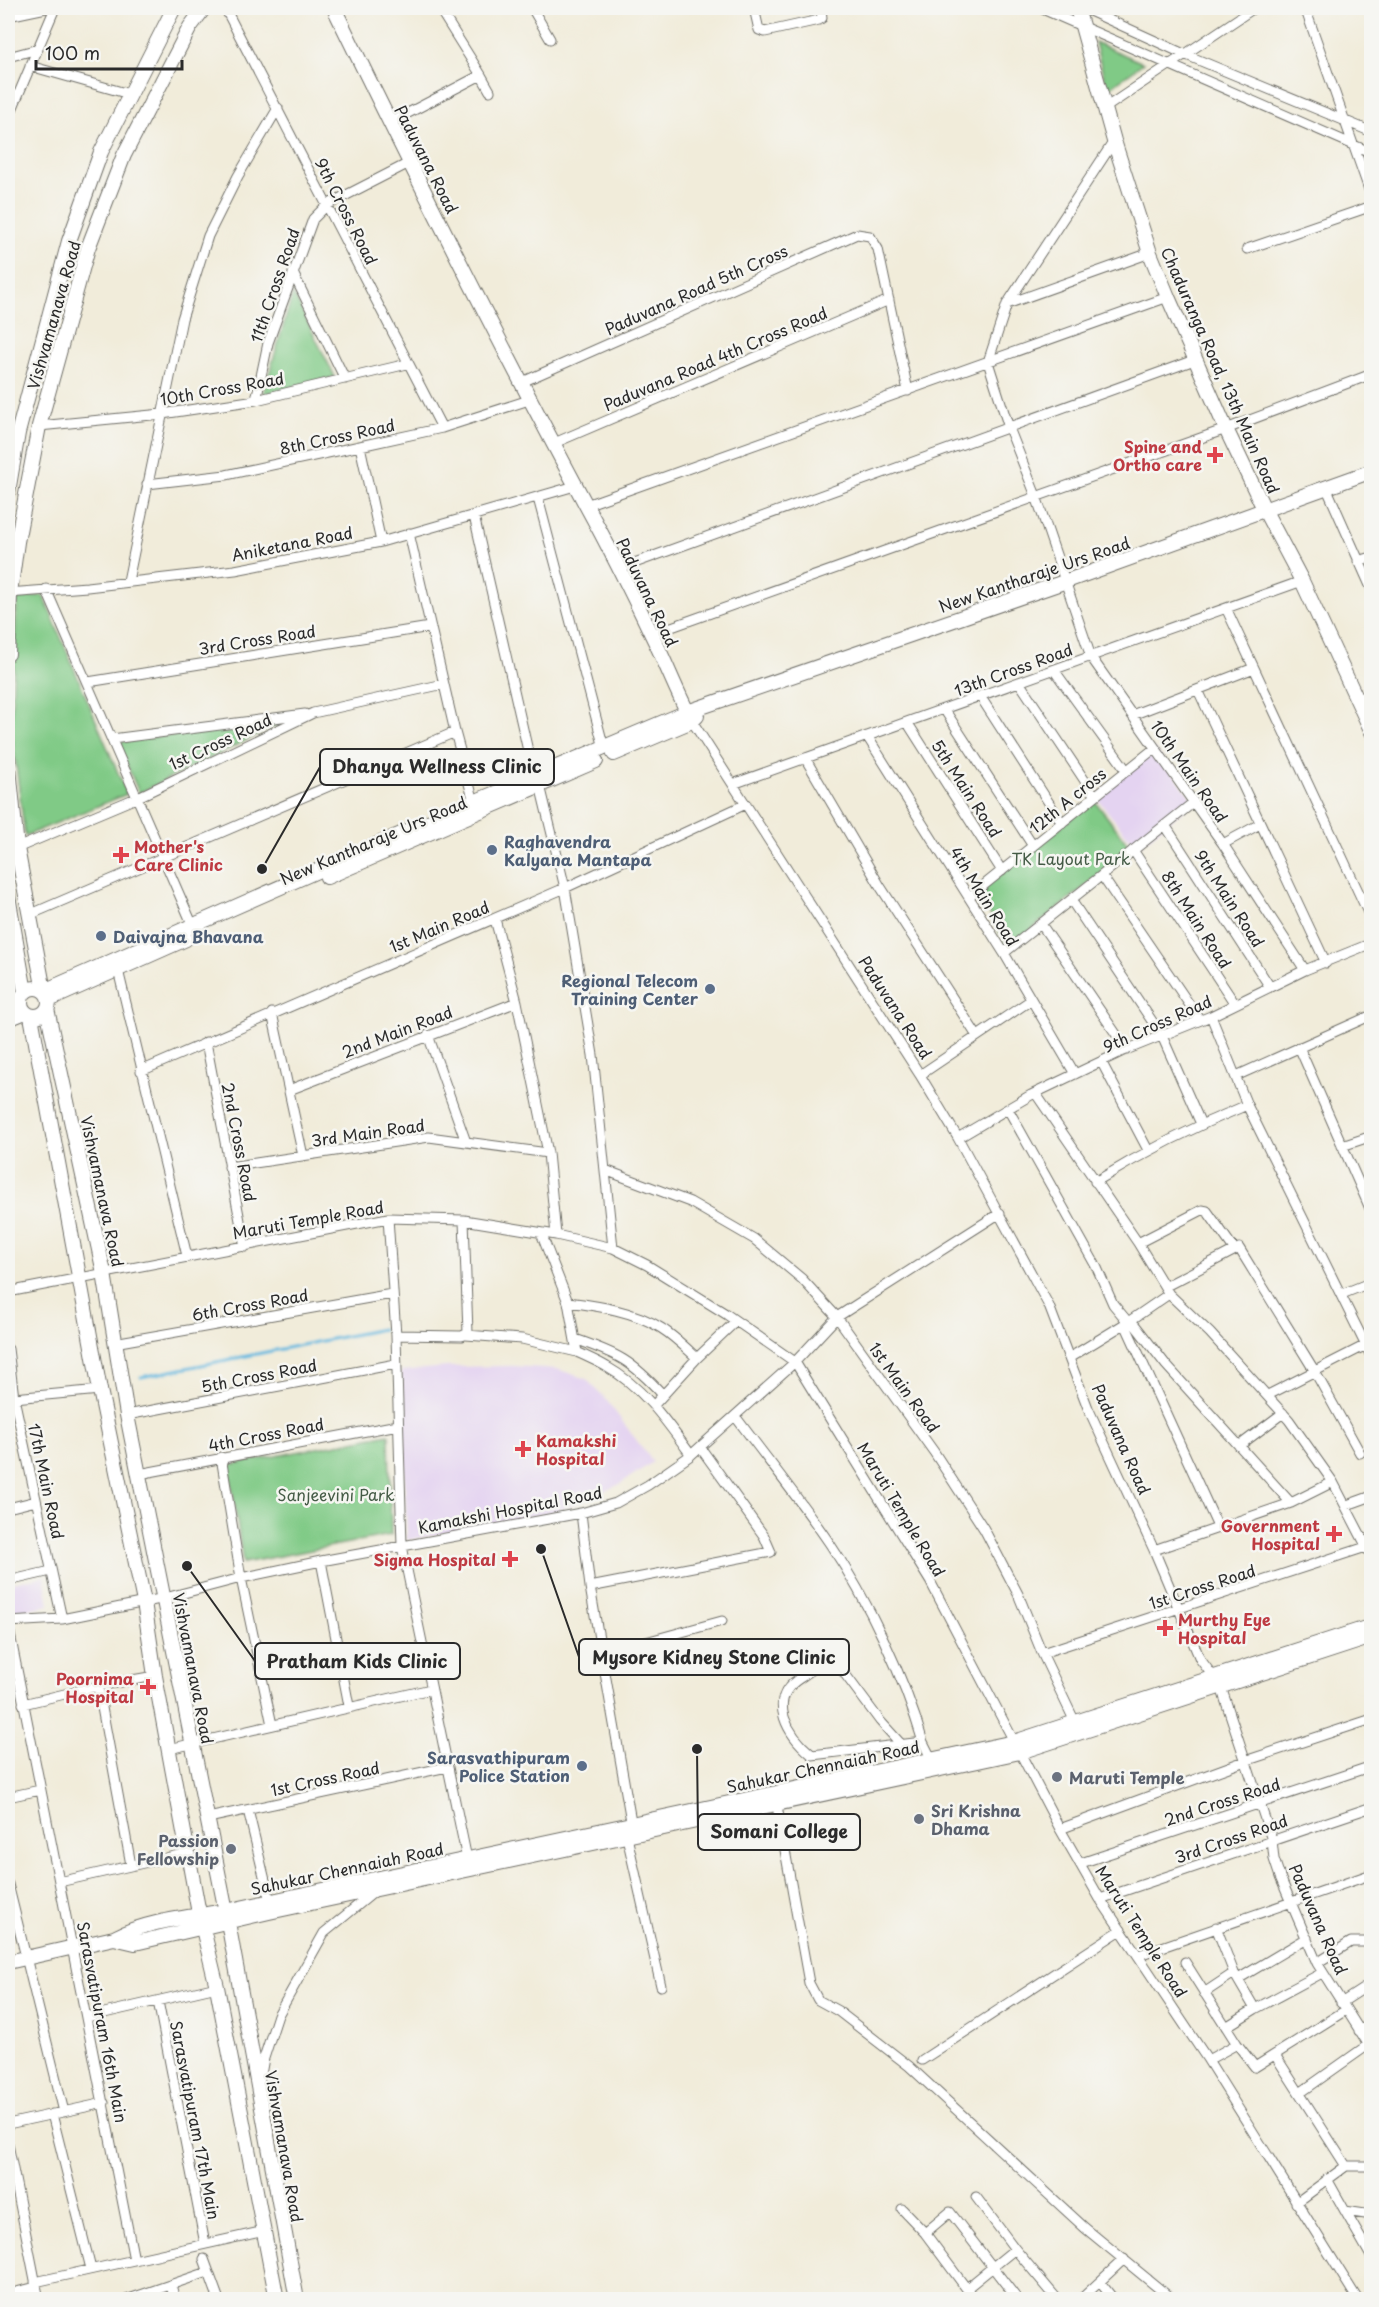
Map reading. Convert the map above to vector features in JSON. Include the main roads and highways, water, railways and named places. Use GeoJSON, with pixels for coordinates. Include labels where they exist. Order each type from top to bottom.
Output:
{"type":"FeatureCollection","features":[{"type":"Feature","properties":{"kind":"main road","name":"Vishvamanava Road"},"geometry":{"type":"LineString","coordinates":[[8,492],[13,432],[69,240],[100,152],[174,8]]}},
{"type":"Feature","properties":{"kind":"main road","name":"Vishvamanava Road"},"geometry":{"type":"LineString","coordinates":[[8,654],[9,593],[39,426],[88,248],[124,155],[190,27],[204,8]]}},
{"type":"Feature","properties":{"kind":"main road","name":"Paduvana Road"},"geometry":{"type":"LineString","coordinates":[[334,8],[389,123],[520,383],[652,634],[689,717]]}},
{"type":"Feature","properties":{"kind":"main road","name":"Chaduranga Road, 13th Main Road"},"geometry":{"type":"LineString","coordinates":[[1077,8],[1114,141],[1150,253],[1227,429],[1265,511],[1302,581],[1371,732]]}},
{"type":"Feature","properties":{"kind":"main road","name":"New Kantharaje Urs Road"},"geometry":{"type":"LineString","coordinates":[[47,1000],[537,781],[689,717],[707,706],[1265,511],[1371,471]]}},
{"type":"Feature","properties":{"kind":"main road","name":"New Kantharaje Urs Road"},"geometry":{"type":"LineString","coordinates":[[47,1000],[193,926],[474,802],[537,781],[604,748],[689,717]]}},
{"type":"Feature","properties":{"kind":"main road","name":"Vishvamanava Road"},"geometry":{"type":"LineString","coordinates":[[8,758],[17,848],[29,915],[104,1273],[127,1415],[165,1598],[191,1744],[208,1818],[297,2300]]}},
{"type":"Feature","properties":{"kind":"main road"},"geometry":{"type":"LineString","coordinates":[[8,896],[22,1005],[144,1602],[155,1676],[201,1922],[217,1987],[277,2300]]}},
{"type":"Feature","properties":{"kind":"main road"},"geometry":{"type":"LineString","coordinates":[[8,1019],[36,988],[47,1000],[40,1015],[22,1005]]}},
{"type":"Feature","properties":{"kind":"main road","name":"Sahukar Chennaiah Road"},"geometry":{"type":"LineString","coordinates":[[8,1962],[114,1938],[135,1943],[201,1922],[375,1890],[932,1760],[1017,1747],[1075,1722],[1217,1683],[1371,1626]]}},
{"type":"Feature","properties":{"kind":"main road","name":"Sahukar Chennaiah Road"},"geometry":{"type":"LineString","coordinates":[[227,1917],[270,1902],[467,1859],[777,1806],[1017,1747],[1371,1637]]}},
{"type":"Feature","properties":{"kind":"waterway"},"geometry":{"type":"LineString","coordinates":[[141,1377],[382,1329]]}},
{"type":"Feature","properties":{"kind":"place","name":"Spine and Ortho care"},"geometry":{"type":"Point","coordinates":[1215,455]}},
{"type":"Feature","properties":{"kind":"place","name":"Raghavendra Kalyana Mantapa"},"geometry":{"type":"Point","coordinates":[492,850]}},
{"type":"Feature","properties":{"kind":"place","name":"Mother's Care Clinic"},"geometry":{"type":"Point","coordinates":[121,855]}},
{"type":"Feature","properties":{"kind":"place","name":"Dhanya Wellness Clinic"},"geometry":{"type":"Point","coordinates":[262,869]}},
{"type":"Feature","properties":{"kind":"place","name":"Daivajna Bhavana"},"geometry":{"type":"Point","coordinates":[101,936]}},
{"type":"Feature","properties":{"kind":"place","name":"Regional Telecom Training Center"},"geometry":{"type":"Point","coordinates":[710,989]}},
{"type":"Feature","properties":{"kind":"place","name":"Kamakshi Hospital"},"geometry":{"type":"Point","coordinates":[523,1449]}},
{"type":"Feature","properties":{"kind":"place","name":"Government Hospital"},"geometry":{"type":"Point","coordinates":[1334,1534]}},
{"type":"Feature","properties":{"kind":"place","name":"Mysore Kidney Stone Clinic"},"geometry":{"type":"Point","coordinates":[541,1549]}},
{"type":"Feature","properties":{"kind":"place","name":"Sigma Hospital"},"geometry":{"type":"Point","coordinates":[510,1559]}},
{"type":"Feature","properties":{"kind":"place","name":"Pratham Kids Clinic"},"geometry":{"type":"Point","coordinates":[187,1566]}},
{"type":"Feature","properties":{"kind":"place","name":"Murthy Eye Hospital"},"geometry":{"type":"Point","coordinates":[1165,1628]}},
{"type":"Feature","properties":{"kind":"place","name":"Poornima Hospital"},"geometry":{"type":"Point","coordinates":[148,1687]}},
{"type":"Feature","properties":{"kind":"place","name":"Somani College"},"geometry":{"type":"Point","coordinates":[697,1749]}},
{"type":"Feature","properties":{"kind":"place","name":"Sarasvathipuram Police Station"},"geometry":{"type":"Point","coordinates":[582,1766]}},
{"type":"Feature","properties":{"kind":"place","name":"Maruti Temple"},"geometry":{"type":"Point","coordinates":[1057,1777]}},
{"type":"Feature","properties":{"kind":"place","name":"Sri Krishna Dhama"},"geometry":{"type":"Point","coordinates":[919,1819]}},
{"type":"Feature","properties":{"kind":"place","name":"Passion Fellowship"},"geometry":{"type":"Point","coordinates":[231,1849]}},
{"type":"Feature","properties":{"kind":"park label","name":"TK Layout Park"},"geometry":{"type":"Point","coordinates":[1071,858]}},
{"type":"Feature","properties":{"kind":"park label","name":"Sanjeevini Park"},"geometry":{"type":"Point","coordinates":[336,1494]}}]}
